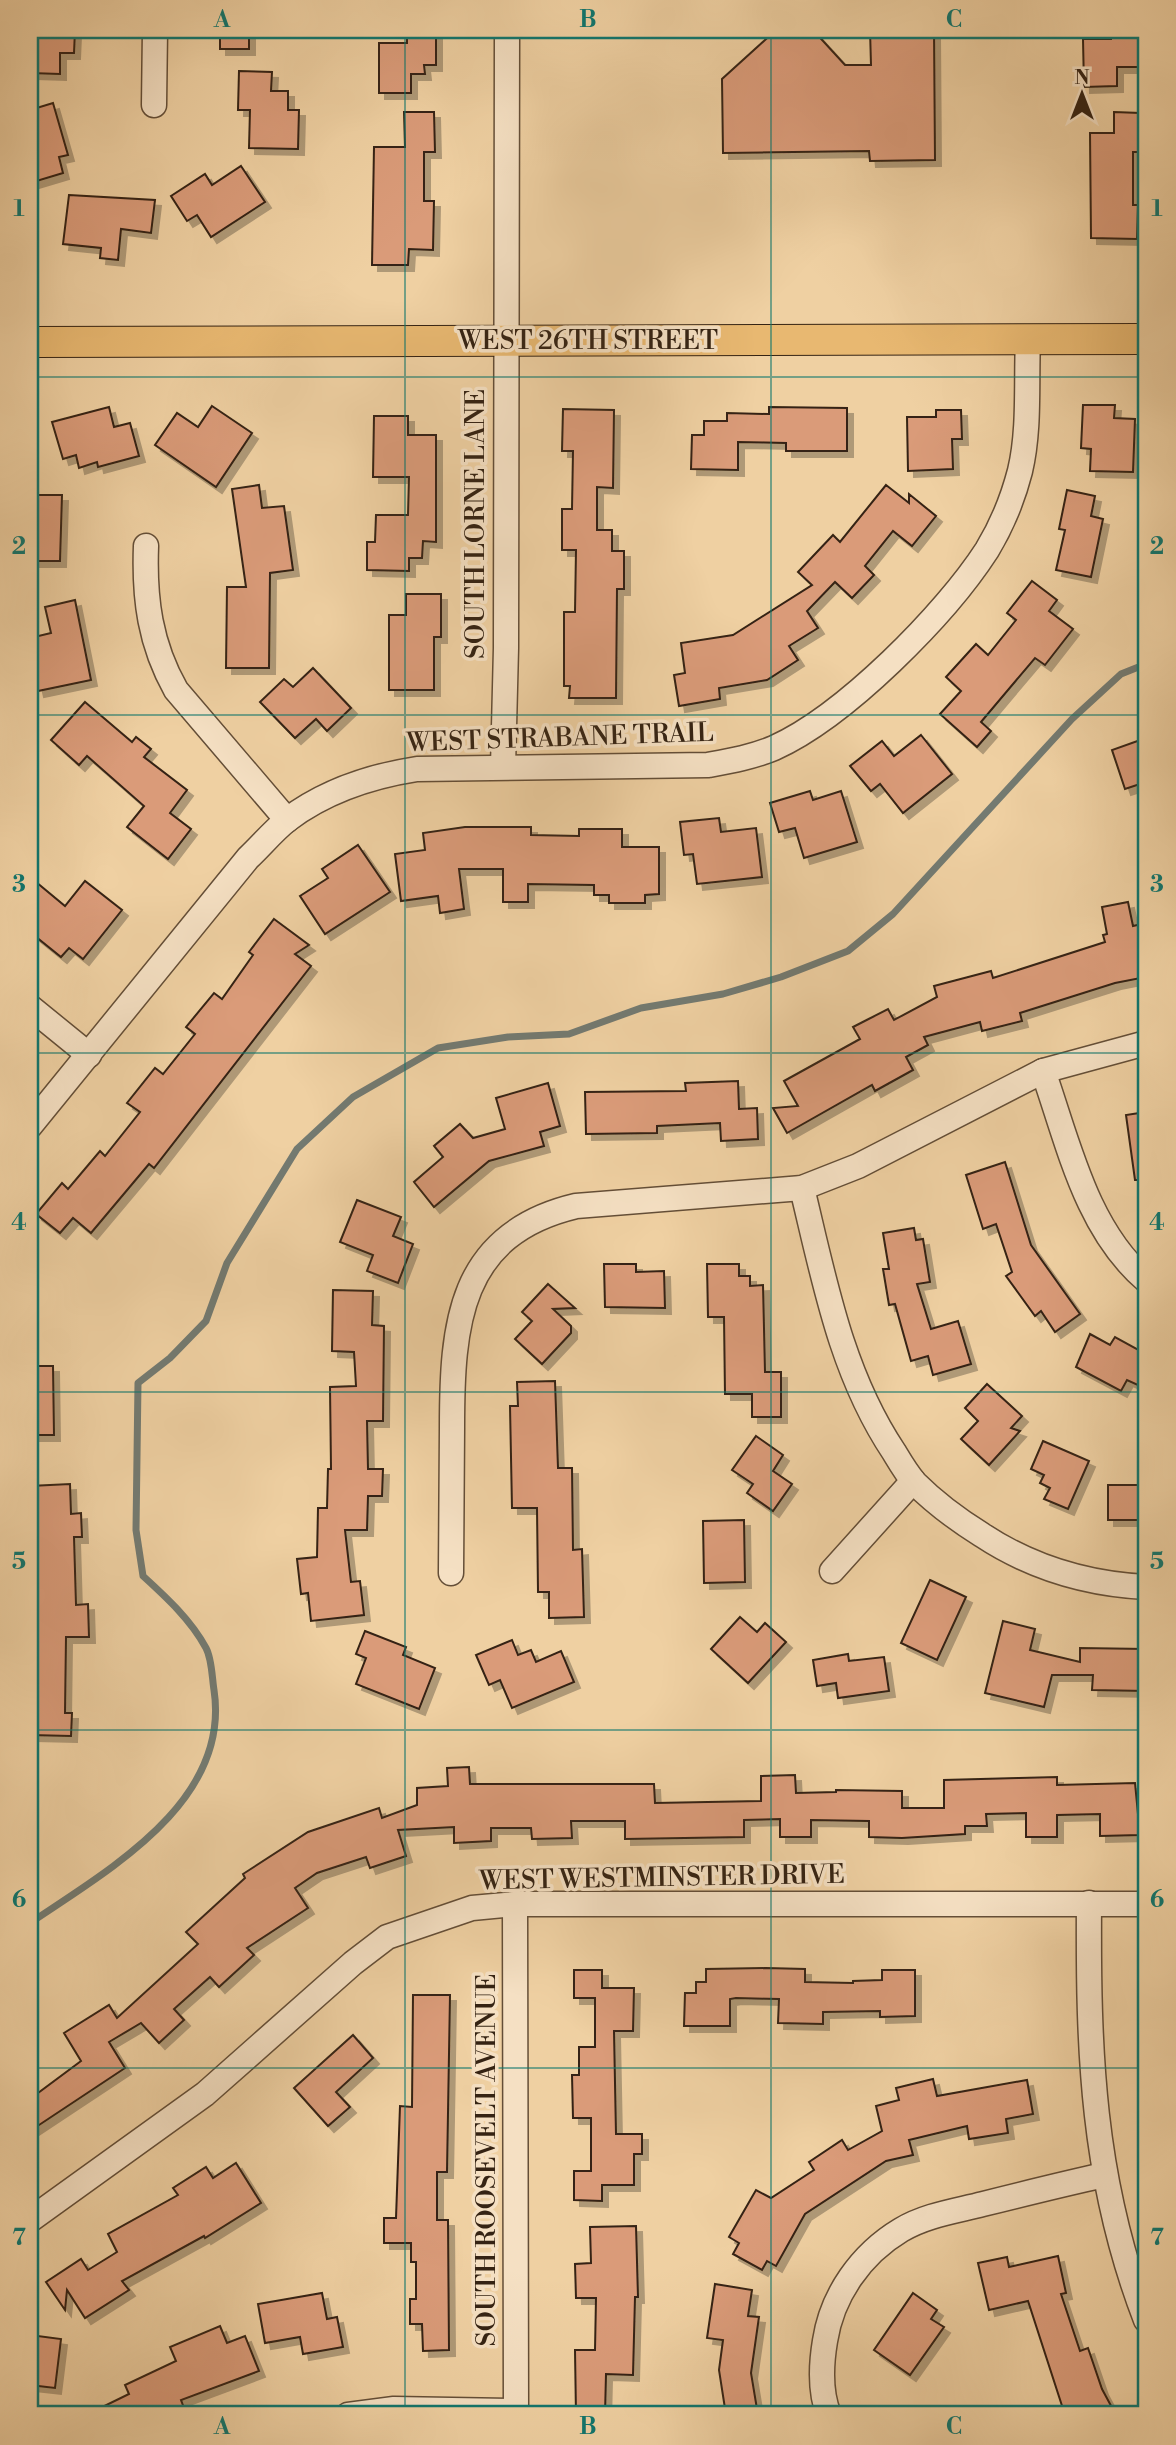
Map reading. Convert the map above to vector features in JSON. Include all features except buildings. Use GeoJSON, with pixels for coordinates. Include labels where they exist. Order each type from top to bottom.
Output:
{"type":"FeatureCollection","features":[{"type":"Feature","properties":{"kind":"main road","name":"WEST 26TH STREET"},"geometry":{"type":"LineString","coordinates":[[30,342],[1146,339]]}},
{"type":"Feature","properties":{"kind":"street"},"geometry":{"type":"LineString","coordinates":[[154,105],[155,30]]}},
{"type":"Feature","properties":{"kind":"street","name":"SOUTH LORNE LANE"},"geometry":{"type":"LineString","coordinates":[[503,767],[506,648],[507,30]]}},
{"type":"Feature","properties":{"kind":"street","name":"WEST STRABANE TRAIL"},"geometry":{"type":"LineString","coordinates":[[30,1126],[248,858],[287,820],[351,786],[386,774],[418,769],[708,765],[744,758],[774,748],[811,727],[866,684],[909,644],[987,550],[1006,512],[1020,471],[1025,440],[1028,339]]}},
{"type":"Feature","properties":{"kind":"street"},"geometry":{"type":"LineString","coordinates":[[146,546],[148,613],[162,666],[176,690],[287,820]]}},
{"type":"Feature","properties":{"kind":"street"},"geometry":{"type":"LineString","coordinates":[[30,1007],[89,1055]]}},
{"type":"Feature","properties":{"kind":"street"},"geometry":{"type":"LineString","coordinates":[[451,1573],[452,1358],[467,1290],[482,1262],[526,1224],[550,1212],[576,1206],[802,1188],[858,1166],[1043,1071],[1146,1044]]}},
{"type":"Feature","properties":{"kind":"street"},"geometry":{"type":"LineString","coordinates":[[1043,1071],[1086,1194],[1102,1227],[1124,1257],[1146,1280]]}},
{"type":"Feature","properties":{"kind":"street"},"geometry":{"type":"LineString","coordinates":[[802,1188],[834,1314],[858,1387],[876,1426],[913,1481],[957,1519],[1021,1559],[1088,1581],[1146,1587]]}},
{"type":"Feature","properties":{"kind":"street"},"geometry":{"type":"LineString","coordinates":[[832,1571],[913,1481]]}},
{"type":"Feature","properties":{"kind":"street"},"geometry":{"type":"LineString","coordinates":[[1088,1903],[1088,2006],[1093,2098],[1104,2175],[1146,2320]]}},
{"type":"Feature","properties":{"kind":"street","name":"WEST WESTMINSTER DRIVE"},"geometry":{"type":"LineString","coordinates":[[30,2220],[205,2094],[352,1963],[387,1937],[472,1908],[515,1905],[1146,1904]]}},
{"type":"Feature","properties":{"kind":"street","name":"SOUTH ROOSEVELT AVENUE"},"geometry":{"type":"LineString","coordinates":[[515,1905],[516,2413]]}},
{"type":"Feature","properties":{"kind":"street"},"geometry":{"type":"LineString","coordinates":[[829,2415],[823,2390],[823,2353],[828,2322],[846,2283],[886,2241],[903,2229],[938,2215],[1104,2175]]}},
{"type":"Feature","properties":{"kind":"street"},"geometry":{"type":"LineString","coordinates":[[348,2415],[394,2409],[516,2413]]}},
{"type":"Feature","properties":{"kind":"waterway"},"geometry":{"type":"LineString","coordinates":[[30,1923],[127,1856],[158,1829],[184,1799],[203,1766],[214,1730],[214,1690],[208,1652],[186,1618],[143,1576],[136,1530],[138,1383],[170,1358],[206,1321],[227,1263],[297,1149],[353,1097],[438,1048],[508,1037],[569,1034],[641,1008],[723,994],[781,977],[848,951],[893,914],[1072,719],[1121,674],[1146,664]]}}]}
